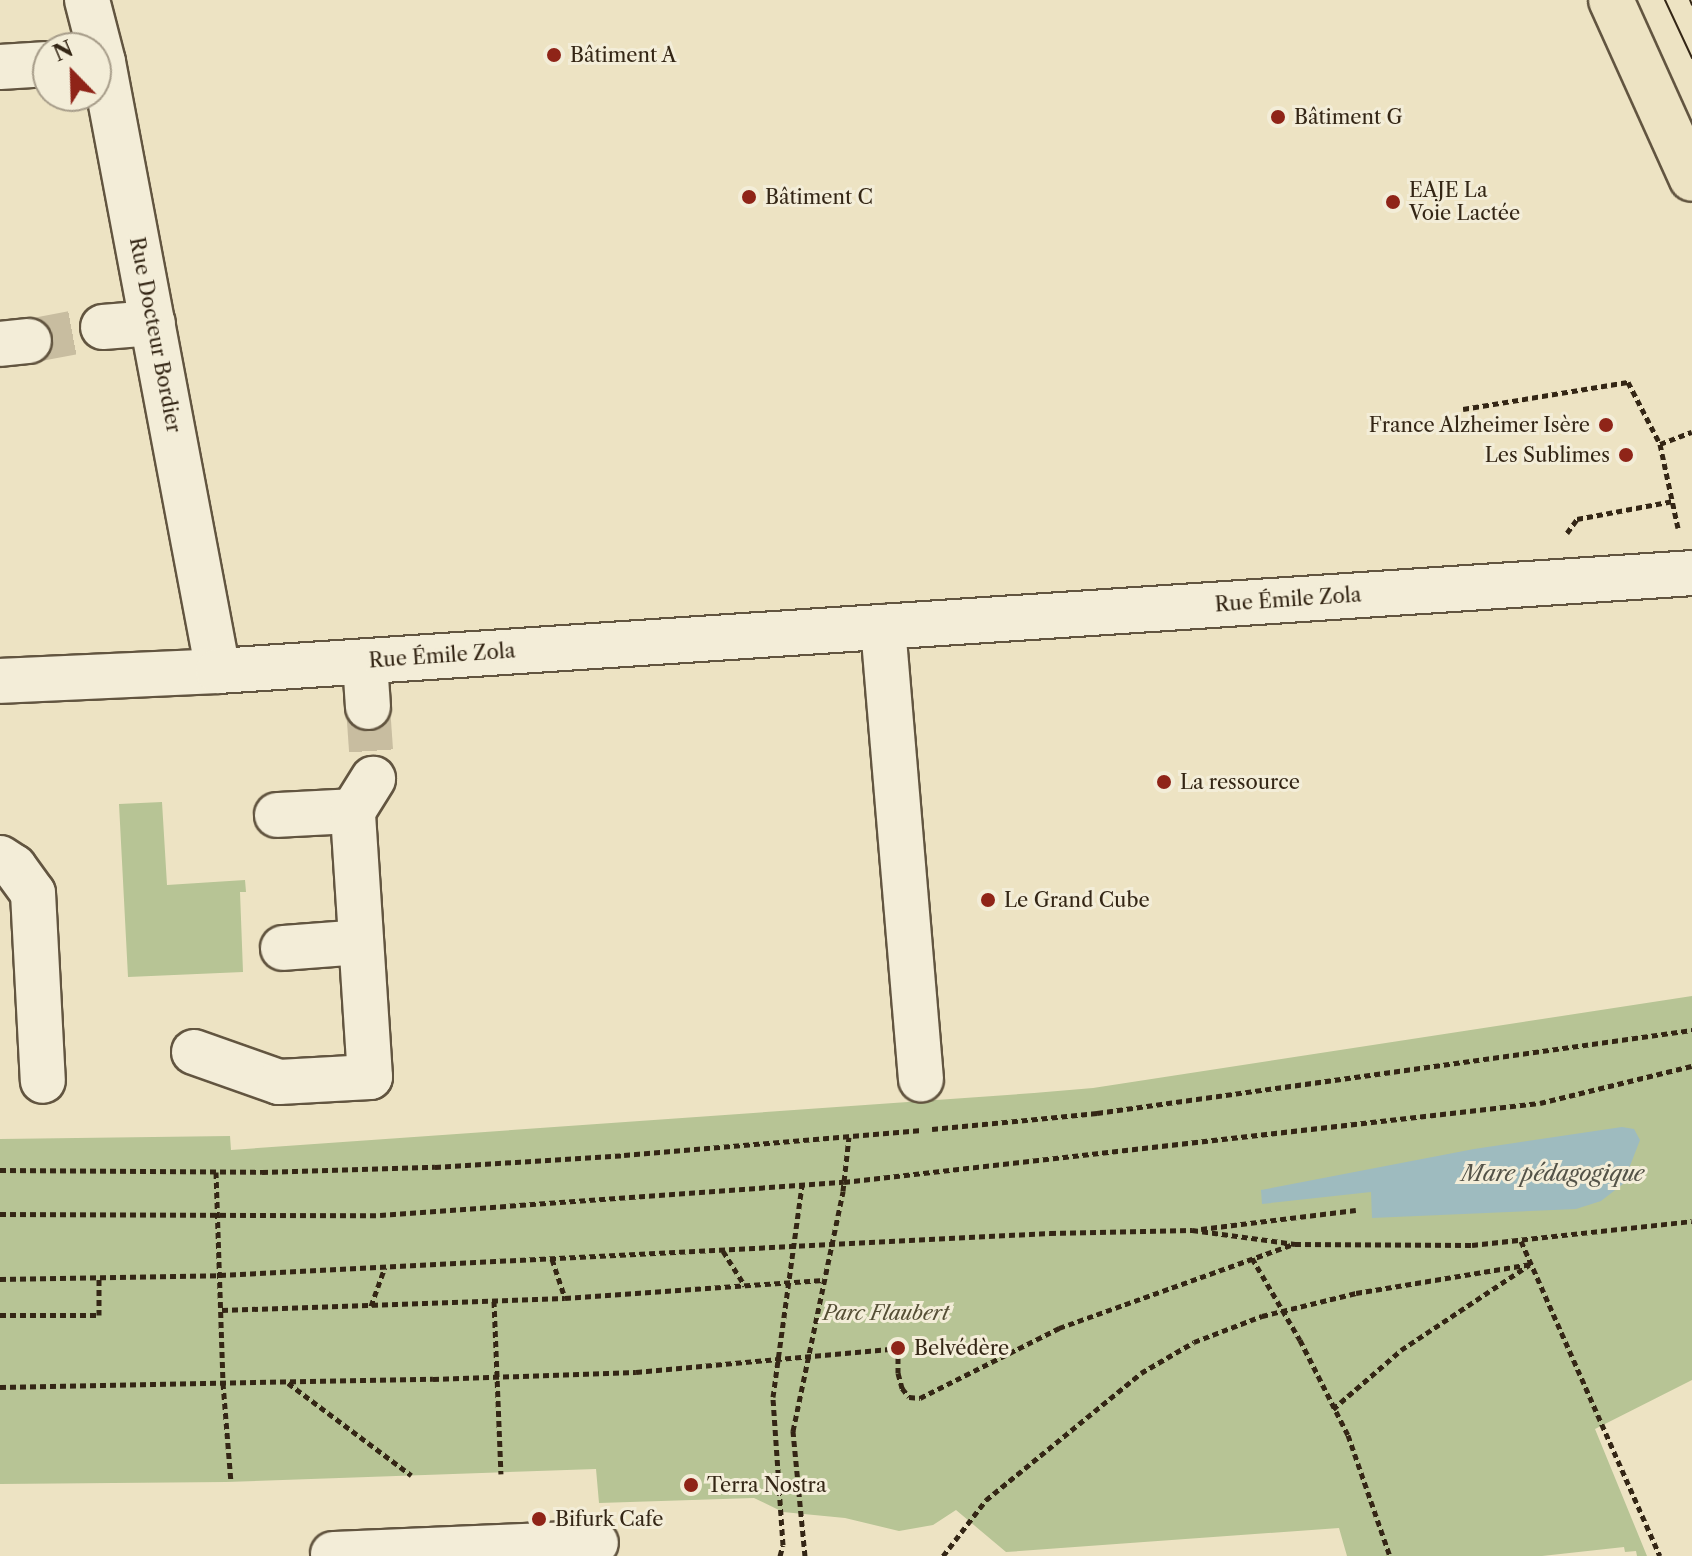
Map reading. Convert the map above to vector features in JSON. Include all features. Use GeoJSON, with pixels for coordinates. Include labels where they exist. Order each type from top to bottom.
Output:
{"type":"FeatureCollection","features":[{"type":"Feature","properties":{"kind":"main road"},"geometry":{"type":"LineString","coordinates":[[1611,0],[1692,179]]}},
{"type":"Feature","properties":{"kind":"street","name":"Rue Docteur Bordier"},"geometry":{"type":"LineString","coordinates":[[87,0],[94,32]]}},
{"type":"Feature","properties":{"kind":"street"},"geometry":{"type":"LineString","coordinates":[[0,67],[32,65]]}},
{"type":"Feature","properties":{"kind":"street","name":"Rue Docteur Bordier"},"geometry":{"type":"LineString","coordinates":[[110,112],[218,671]]}},
{"type":"Feature","properties":{"kind":"street"},"geometry":{"type":"LineString","coordinates":[[103,327],[153,323]]}},
{"type":"Feature","properties":{"kind":"street","name":"Rue Émile Zola"},"geometry":{"type":"LineString","coordinates":[[0,681],[365,662],[1690,573]]}},
{"type":"Feature","properties":{"kind":"street"},"geometry":{"type":"LineString","coordinates":[[883,627],[921,1079]]}},
{"type":"Feature","properties":{"kind":"street"},"geometry":{"type":"LineString","coordinates":[[365,662],[368,707]]}},
{"type":"Feature","properties":{"kind":"street"},"geometry":{"type":"LineString","coordinates":[[194,1052],[279,1082],[370,1077],[361,942],[363,795],[277,815]]}},
{"type":"Feature","properties":{"kind":"street"},"geometry":{"type":"LineString","coordinates":[[0,858],[14,867],[33,893],[43,1081]]}},
{"type":"Feature","properties":{"kind":"street"},"geometry":{"type":"LineString","coordinates":[[283,948],[361,942]]}},
{"type":"Feature","properties":{"kind":"street"},"geometry":{"type":"LineString","coordinates":[[333,1554],[596,1543]]}},
{"type":"Feature","properties":{"kind":"path"},"geometry":{"type":"LineString","coordinates":[[1463,409],[1628,382],[1660,444],[1690,573]]}},
{"type":"Feature","properties":{"kind":"path"},"geometry":{"type":"LineString","coordinates":[[1660,444],[1692,432]]}},
{"type":"Feature","properties":{"kind":"path"},"geometry":{"type":"LineString","coordinates":[[1568,533],[1577,519],[1673,501]]}},
{"type":"Feature","properties":{"kind":"path"},"geometry":{"type":"LineString","coordinates":[[0,1170],[216,1172],[450,1166],[849,1137],[1097,1113],[1692,1030]]}},
{"type":"Feature","properties":{"kind":"path"},"geometry":{"type":"LineString","coordinates":[[0,1214],[217,1217],[380,1215],[844,1182],[1540,1103],[1692,1066]]}},
{"type":"Feature","properties":{"kind":"path"},"geometry":{"type":"LineString","coordinates":[[805,1556],[793,1431],[844,1182],[849,1137]]}},
{"type":"Feature","properties":{"kind":"path"},"geometry":{"type":"LineString","coordinates":[[216,1172],[223,1383],[231,1482]]}},
{"type":"Feature","properties":{"kind":"path"},"geometry":{"type":"LineString","coordinates":[[780,1556],[783,1545],[773,1397],[802,1185]]}},
{"type":"Feature","properties":{"kind":"path"},"geometry":{"type":"LineString","coordinates":[[0,1279],[220,1275],[1050,1233],[1192,1230],[1356,1210]]}},
{"type":"Feature","properties":{"kind":"path"},"geometry":{"type":"LineString","coordinates":[[1192,1230],[1295,1244],[1401,1247],[1521,1241],[1692,1221]]}},
{"type":"Feature","properties":{"kind":"path"},"geometry":{"type":"LineString","coordinates":[[1521,1241],[1660,1556]]}},
{"type":"Feature","properties":{"kind":"path"},"geometry":{"type":"LineString","coordinates":[[0,1387],[636,1372],[898,1348],[898,1373],[902,1388],[909,1397],[920,1398],[1059,1328],[1295,1244]]}},
{"type":"Feature","properties":{"kind":"path"},"geometry":{"type":"LineString","coordinates":[[723,1251],[745,1286]]}},
{"type":"Feature","properties":{"kind":"path"},"geometry":{"type":"LineString","coordinates":[[1252,1258],[1348,1435],[1390,1556]]}},
{"type":"Feature","properties":{"kind":"path"},"geometry":{"type":"LineString","coordinates":[[552,1259],[565,1298]]}},
{"type":"Feature","properties":{"kind":"path"},"geometry":{"type":"LineString","coordinates":[[943,1556],[986,1500],[1141,1373],[1194,1342],[1282,1311],[1356,1293],[1531,1264]]}},
{"type":"Feature","properties":{"kind":"path"},"geometry":{"type":"LineString","coordinates":[[1333,1409],[1401,1350],[1531,1264]]}},
{"type":"Feature","properties":{"kind":"path"},"geometry":{"type":"LineString","coordinates":[[371,1306],[385,1267]]}},
{"type":"Feature","properties":{"kind":"path"},"geometry":{"type":"LineString","coordinates":[[0,1315],[99,1315],[99,1279]]}},
{"type":"Feature","properties":{"kind":"path"},"geometry":{"type":"LineString","coordinates":[[222,1310],[565,1298],[823,1280]]}},
{"type":"Feature","properties":{"kind":"path"},"geometry":{"type":"LineString","coordinates":[[494,1301],[501,1474]]}},
{"type":"Feature","properties":{"kind":"path"},"geometry":{"type":"LineString","coordinates":[[287,1382],[411,1475]]}},
{"type":"Feature","properties":{"kind":"green space"},"geometry":{"type":"Polygon","coordinates":[[[162,802],[167,885],[245,880],[246,892],[240,892],[243,972],[128,977],[119,804],[162,802]]]}},
{"type":"Feature","properties":{"kind":"green space","name":"Parc Flaubert"},"geometry":{"type":"Polygon","coordinates":[[[1692,996],[1692,1380],[1595,1429],[1647,1556],[1637,1556],[1636,1551],[1625,1552],[1624,1547],[1542,1556],[1347,1556],[1339,1528],[1006,1552],[956,1510],[933,1525],[899,1531],[845,1518],[783,1512],[754,1498],[599,1503],[596,1469],[226,1482],[0,1484],[0,1139],[230,1136],[231,1150],[1034,1093],[1093,1088],[1692,996]]]}},
{"type":"Feature","properties":{"kind":"water","name":"Mare pédagogique"},"geometry":{"type":"Polygon","coordinates":[[[1622,1127],[1634,1129],[1640,1140],[1623,1184],[1601,1201],[1576,1209],[1372,1218],[1371,1192],[1262,1204],[1261,1190],[1474,1149],[1622,1127]]]}},
{"type":"Feature","properties":{"kind":"tunnel"},"geometry":{"type":"LineString","coordinates":[[29,341],[103,327]]}},
{"type":"Feature","properties":{"kind":"tunnel"},"geometry":{"type":"LineString","coordinates":[[368,707],[373,779]]}},
{"type":"Feature","properties":{"kind":"tram line"},"geometry":{"type":"LineString","coordinates":[[1665,0],[1692,58]]}},
{"type":"Feature","properties":{"kind":"tram line"},"geometry":{"type":"LineString","coordinates":[[1690,0],[1692,5]]}},
{"type":"Feature","properties":{"kind":"place","name":"Bâtiment A"},"geometry":{"type":"Point","coordinates":[554,55]}},
{"type":"Feature","properties":{"kind":"place","name":"Bâtiment G"},"geometry":{"type":"Point","coordinates":[1278,117]}},
{"type":"Feature","properties":{"kind":"place","name":"Bâtiment C"},"geometry":{"type":"Point","coordinates":[749,197]}},
{"type":"Feature","properties":{"kind":"place","name":"EAJE La Voie Lactée"},"geometry":{"type":"Point","coordinates":[1393,202]}},
{"type":"Feature","properties":{"kind":"place","name":"France Alzheimer Isère"},"geometry":{"type":"Point","coordinates":[1606,425]}},
{"type":"Feature","properties":{"kind":"place","name":"Les Sublimes"},"geometry":{"type":"Point","coordinates":[1626,455]}},
{"type":"Feature","properties":{"kind":"place","name":"La ressource"},"geometry":{"type":"Point","coordinates":[1164,782]}},
{"type":"Feature","properties":{"kind":"place","name":"Le Grand Cube"},"geometry":{"type":"Point","coordinates":[988,900]}},
{"type":"Feature","properties":{"kind":"place","name":"Belvédère"},"geometry":{"type":"Point","coordinates":[898,1348]}},
{"type":"Feature","properties":{"kind":"place","name":"Terra Nostra"},"geometry":{"type":"Point","coordinates":[691,1485]}},
{"type":"Feature","properties":{"kind":"place","name":"Bifurk Cafe"},"geometry":{"type":"Point","coordinates":[539,1519]}}]}
